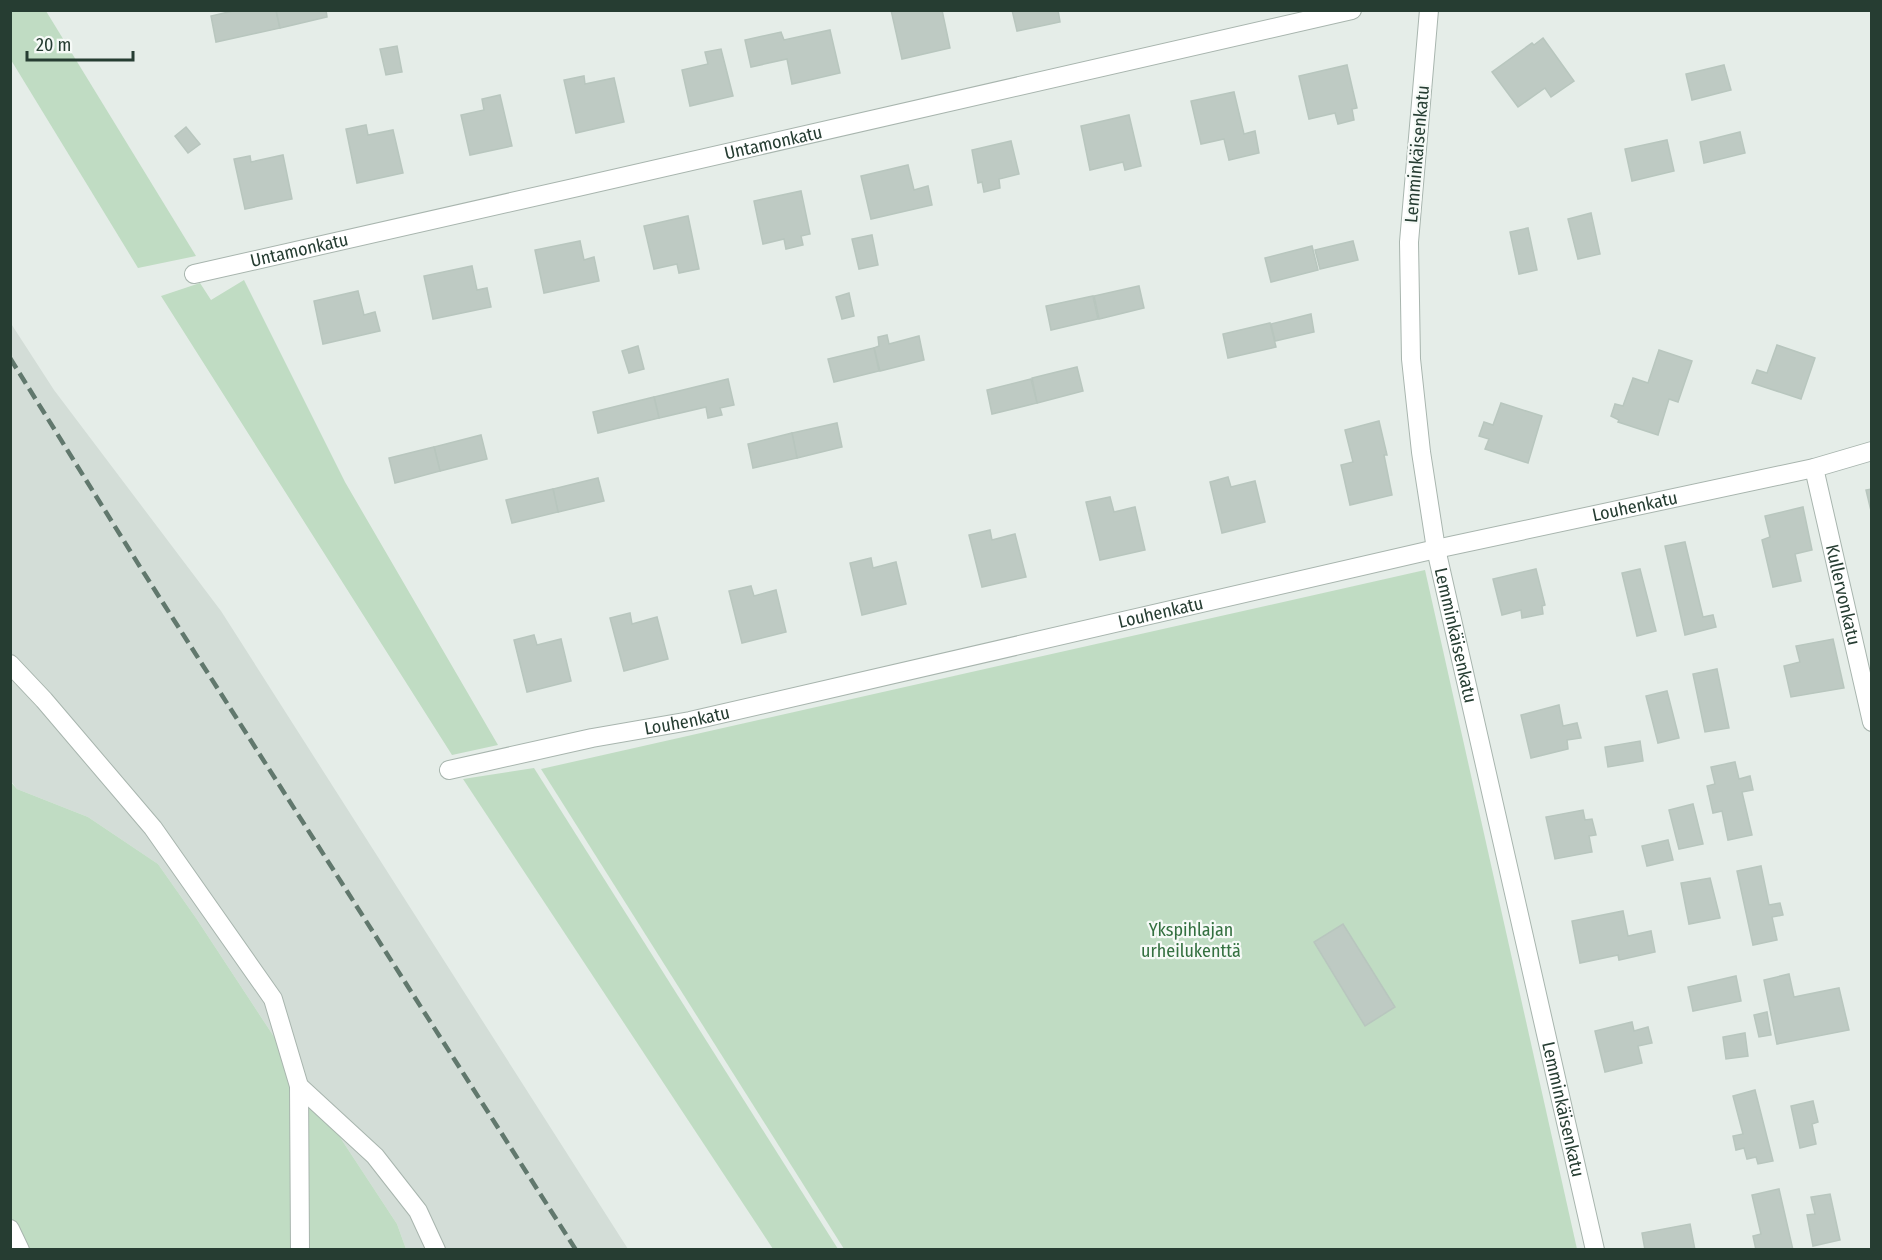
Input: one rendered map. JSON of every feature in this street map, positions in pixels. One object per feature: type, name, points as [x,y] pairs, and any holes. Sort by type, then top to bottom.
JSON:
[{"type":"street","name":"Untamonkatu","points":[[194,274],[1353,10]]},
{"type":"street","name":"Lemminkäisenkatu","points":[[1429,10],[1409,242],[1411,359],[1420,452],[1436,549],[1595,1250]]},
{"type":"street","name":"Louhenkatu","points":[[449,770],[592,738],[690,721],[1436,549],[1814,468],[1872,451]]},
{"type":"street","name":"Kullervonkatu","points":[[1814,468],[1872,722]]},
{"type":"street","points":[[10,664],[44,700],[153,828],[273,999],[299,1086],[300,1250]]},
{"type":"street","points":[[299,1086],[375,1156],[418,1210],[436,1250]]},
{"type":"street","points":[[10,1229],[21,1250]]},
{"type":"shaded area","points":[[10,322],[54,390],[221,611],[628,1249],[406,1249],[397,1224],[158,864],[88,817],[17,789],[11,781]]},
{"type":"green space","points":[[11,10],[46,11],[196,256],[138,268],[11,60]]},
{"type":"green space","points":[[244,280],[345,482],[498,745],[452,755],[161,296],[200,283],[211,300]]},
{"type":"green space","name":"Ykspihlajan urheilukenttä","points":[[1425,570],[1577,1249],[844,1249],[541,769]]},
{"type":"green space","points":[[534,768],[838,1249],[773,1249],[463,779]]},
{"type":"green space","points":[[10,781],[17,789],[88,817],[158,864],[397,1224],[406,1249],[11,1249]]},
{"type":"building","points":[[237,10],[276,10],[280,28],[216,42],[211,16]]},
{"type":"building","points":[[276,10],[326,10],[327,17],[280,28]]},
{"type":"building","points":[[891,10],[942,10],[950,48],[902,59]]},
{"type":"building","points":[[1012,10],[1058,10],[1060,22],[1017,31]]},
{"type":"building","points":[[830,30],[840,73],[792,84],[787,59],[751,67],[745,40],[781,32],[784,40]]},
{"type":"building","points":[[1543,38],[1574,81],[1551,97],[1545,88],[1518,107],[1492,72],[1532,43],[1534,45]]},
{"type":"building","points":[[397,46],[402,72],[386,75],[380,49]]},
{"type":"building","points":[[721,49],[733,96],[690,106],[682,70],[708,64],[705,52]]},
{"type":"building","points":[[1347,65],[1357,108],[1352,109],[1354,120],[1338,124],[1335,113],[1309,119],[1299,76]]},
{"type":"building","points":[[1724,65],[1731,90],[1692,100],[1686,74]]},
{"type":"building","points":[[584,76],[585,84],[614,78],[624,122],[576,133],[564,80]]},
{"type":"building","points":[[1234,92],[1244,134],[1255,131],[1259,153],[1229,160],[1224,139],[1201,144],[1191,101]]},
{"type":"building","points":[[500,95],[512,146],[470,155],[461,115],[484,110],[482,99]]},
{"type":"building","points":[[1129,115],[1141,166],[1125,170],[1123,162],[1090,170],[1081,126]]},
{"type":"building","points":[[366,125],[368,135],[393,130],[403,173],[357,183],[346,129]]},
{"type":"building","points":[[186,127],[200,144],[188,153],[175,136]]},
{"type":"building","points":[[1740,132],[1745,153],[1704,163],[1700,142]]},
{"type":"building","points":[[1667,140],[1674,171],[1632,181],[1625,149]]},
{"type":"building","points":[[1011,141],[1019,174],[999,179],[1000,188],[984,192],[982,182],[978,183],[972,150]]},
{"type":"building","points":[[283,155],[292,199],[245,209],[234,159],[250,156],[251,162]]},
{"type":"building","points":[[908,165],[914,190],[928,186],[932,205],[871,219],[861,176]]},
{"type":"building","points":[[801,191],[810,234],[801,236],[803,245],[786,249],[784,239],[763,244],[754,201]]},
{"type":"building","points":[[1591,213],[1600,254],[1578,259],[1568,219]]},
{"type":"building","points":[[688,216],[699,269],[679,273],[677,264],[654,269],[644,226]]},
{"type":"building","points":[[1528,228],[1537,270],[1519,274],[1510,232]]},
{"type":"building","points":[[872,235],[878,265],[859,269],[852,239]]},
{"type":"building","points":[[580,241],[584,260],[594,257],[599,281],[544,293],[535,250]]},
{"type":"building","points":[[1353,241],[1358,260],[1320,269],[1315,250]]},
{"type":"building","points":[[1312,246],[1318,270],[1271,282],[1265,258]]},
{"type":"building","points":[[472,266],[477,290],[487,288],[491,307],[433,319],[424,276]]},
{"type":"building","points":[[1139,286],[1144,308],[1099,319],[1094,296]]},
{"type":"building","points":[[358,291],[364,315],[375,312],[380,331],[323,344],[314,301]]},
{"type":"building","points":[[849,293],[854,316],[842,319],[836,297]]},
{"type":"building","points":[[1093,296],[1098,319],[1051,330],[1046,306]]},
{"type":"building","points":[[1311,314],[1314,332],[1275,341],[1271,324]]},
{"type":"building","points":[[1270,323],[1276,347],[1228,358],[1223,334]]},
{"type":"building","points":[[887,335],[889,344],[919,336],[924,360],[880,371],[874,348],[879,346],[878,337]]},
{"type":"building","points":[[1777,345],[1815,358],[1801,399],[1752,383],[1757,370],[1767,373]]},
{"type":"building","points":[[638,346],[644,369],[629,373],[622,351]]},
{"type":"building","points":[[874,348],[879,371],[834,382],[828,359]]},
{"type":"building","points":[[1659,350],[1692,361],[1678,402],[1669,399],[1658,435],[1618,422],[1619,420],[1611,416],[1615,404],[1623,406],[1633,378],[1648,383]]},
{"type":"building","points":[[1077,367],[1083,391],[1037,403],[1032,378]]},
{"type":"building","points":[[728,379],[734,405],[720,408],[722,415],[708,418],[706,407],[659,418],[654,397]]},
{"type":"building","points":[[1031,379],[1037,403],[992,414],[987,390]]},
{"type":"building","points":[[654,397],[659,418],[598,433],[593,412]]},
{"type":"building","points":[[1501,403],[1542,416],[1528,463],[1485,449],[1489,439],[1479,436],[1484,422],[1493,425]]},
{"type":"building","points":[[1379,421],[1387,455],[1384,455],[1392,495],[1350,505],[1341,465],[1353,462],[1345,430]]},
{"type":"building","points":[[837,423],[842,447],[797,458],[792,433]]},
{"type":"building","points":[[792,433],[797,458],[753,468],[748,444]]},
{"type":"building","points":[[481,435],[487,459],[440,471],[434,447]]},
{"type":"building","points":[[434,447],[440,471],[395,483],[389,458]]},
{"type":"building","points":[[1228,477],[1231,487],[1255,481],[1265,522],[1222,533],[1210,482]]},
{"type":"building","points":[[598,478],[604,501],[558,512],[553,489]]},
{"type":"building","points":[[553,489],[558,512],[512,523],[506,500]]},
{"type":"building","points":[[1872,489],[1872,515],[1866,490]]},
{"type":"building","points":[[1110,497],[1114,512],[1135,507],[1145,550],[1100,560],[1086,502]]},
{"type":"building","points":[[1803,507],[1812,550],[1795,554],[1801,581],[1773,587],[1762,540],[1770,537],[1765,516]]},
{"type":"building","points":[[990,530],[992,540],[1015,534],[1026,577],[982,587],[969,535]]},
{"type":"building","points":[[1685,542],[1703,617],[1713,615],[1716,627],[1685,635],[1665,546]]},
{"type":"building","points":[[871,558],[873,568],[896,562],[906,604],[862,615],[850,563]]},
{"type":"building","points":[[1536,569],[1545,605],[1542,606],[1543,614],[1522,618],[1521,610],[1502,615],[1493,579]]},
{"type":"building","points":[[1640,569],[1656,631],[1637,636],[1622,573]]},
{"type":"building","points":[[751,586],[754,596],[776,590],[786,632],[742,643],[729,591]]},
{"type":"building","points":[[630,613],[632,624],[657,617],[668,659],[624,671],[610,618]]},
{"type":"building","points":[[534,635],[537,645],[561,639],[571,681],[527,692],[514,640]]},
{"type":"building","points":[[1833,639],[1844,688],[1791,697],[1784,666],[1800,662],[1796,646]]},
{"type":"building","points":[[1717,669],[1729,728],[1705,732],[1693,674]]},
{"type":"building","points":[[1667,691],[1679,738],[1658,743],[1646,696]]},
{"type":"building","points":[[1559,705],[1563,726],[1577,723],[1581,738],[1567,740],[1568,749],[1531,758],[1521,715]]},
{"type":"building","points":[[1640,741],[1643,761],[1608,767],[1605,747]]},
{"type":"building","points":[[1735,762],[1739,779],[1750,776],[1753,790],[1742,792],[1752,835],[1728,840],[1722,811],[1713,813],[1707,786],[1715,784],[1711,767]]},
{"type":"building","points":[[1693,804],[1703,844],[1679,849],[1669,810]]},
{"type":"building","points":[[1583,810],[1585,820],[1592,819],[1596,835],[1589,836],[1592,852],[1555,859],[1546,817]]},
{"type":"building","points":[[1668,840],[1673,860],[1647,866],[1642,846]]},
{"type":"building","points":[[1761,866],[1769,905],[1780,903],[1783,915],[1772,917],[1777,940],[1753,945],[1737,871]]},
{"type":"building","points":[[1710,878],[1720,918],[1689,924],[1681,883]]},
{"type":"building","points":[[1623,911],[1628,936],[1651,931],[1655,952],[1619,960],[1618,955],[1580,963],[1572,921]]},
{"type":"building","points":[[1343,924],[1395,1007],[1365,1026],[1314,942]]},
{"type":"building","points":[[1789,974],[1794,997],[1839,988],[1849,1030],[1777,1044],[1764,980]]},
{"type":"building","points":[[1736,976],[1741,1001],[1693,1011],[1688,987]]},
{"type":"building","points":[[1767,1012],[1771,1035],[1759,1037],[1754,1015]]},
{"type":"building","points":[[1632,1022],[1634,1031],[1648,1027],[1652,1043],[1638,1046],[1642,1063],[1605,1072],[1595,1031]]},
{"type":"building","points":[[1745,1033],[1748,1056],[1726,1059],[1723,1037]]},
{"type":"building","points":[[1755,1090],[1773,1161],[1758,1164],[1756,1157],[1747,1159],[1744,1148],[1736,1150],[1733,1136],[1743,1134],[1733,1096]]},
{"type":"building","points":[[1813,1101],[1818,1122],[1812,1124],[1816,1144],[1800,1148],[1791,1106]]},
{"type":"building","points":[[1779,1189],[1793,1250],[1756,1250],[1753,1236],[1761,1234],[1752,1195]]},
{"type":"building","points":[[1830,1194],[1840,1240],[1813,1246],[1807,1215],[1815,1214],[1811,1197]]},
{"type":"building","points":[[1690,1224],[1695,1250],[1645,1250],[1642,1233]]},
{"type":"railway","points":[[10,358],[142,570],[576,1250]]}]
